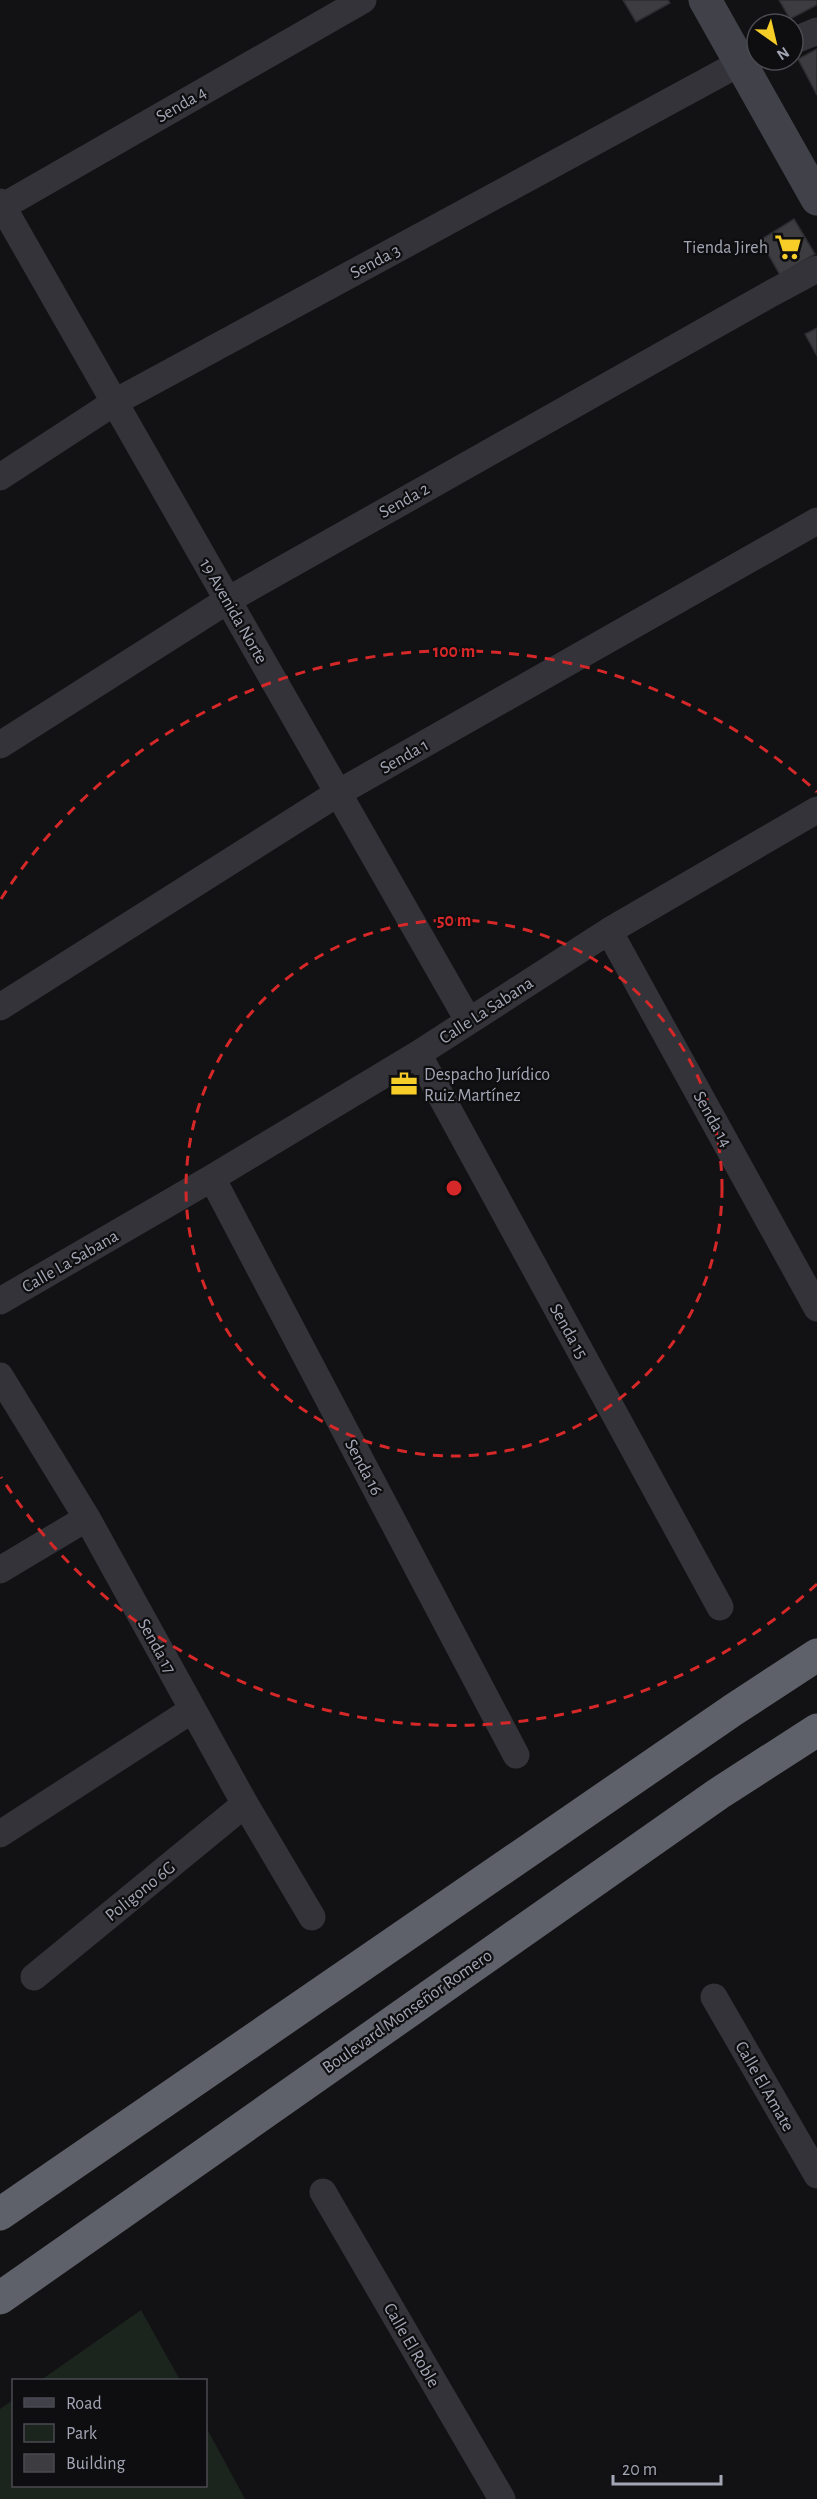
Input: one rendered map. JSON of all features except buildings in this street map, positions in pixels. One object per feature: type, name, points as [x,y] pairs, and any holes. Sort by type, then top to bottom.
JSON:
[{"type":"highway","points":[[0,2214],[817,1655]]},
{"type":"highway","name":"Boulevard Monseñor Romero","points":[[0,2298],[679,1821],[817,1730]]},
{"type":"street","name":"Senda 4","points":[[1,205],[363,0]]},
{"type":"street","points":[[705,0],[745,54]]},
{"type":"street","name":"Senda 3","points":[[0,477],[115,402],[745,61]]},
{"type":"street","points":[[755,72],[817,199]]},
{"type":"street","name":"19 Avenida Norte","points":[[1,205],[468,1020]]},
{"type":"street","name":"Senda 2","points":[[0,746],[228,600],[772,293],[817,270]]},
{"type":"street","name":"Senda 1","points":[[0,1007],[338,793],[817,521]]},
{"type":"street","name":"Calle La Sabana","points":[[0,1301],[212,1178],[418,1054],[609,931],[817,810]]},
{"type":"street","name":"Senda 14","points":[[609,931],[817,1308]]},
{"type":"street","name":"Senda 15","points":[[418,1054],[720,1607]]},
{"type":"street","name":"Senda 16","points":[[212,1178],[516,1755]]},
{"type":"street","name":"Senda 17","points":[[0,1376],[87,1518],[245,1804],[312,1917]]},
{"type":"street","points":[[0,1570],[87,1518]]},
{"type":"street","points":[[0,1834],[192,1710]]},
{"type":"street","name":"Poligono 6G","points":[[34,1977],[245,1804]]},
{"type":"street","name":"Calle El Amate","points":[[714,1997],[817,2175]]},
{"type":"street","name":"Calle El Roble","points":[[322,2192],[502,2499]]},
{"type":"green space","points":[[141,2310],[179,2379],[42,2379]]},
{"type":"green space","points":[[12,2401],[12,2487],[207,2487],[207,2429],[245,2499],[0,2499],[0,2409]]},
{"type":"place","name":"Tienda Jireh","points":[[788,247]]},
{"type":"place","name":"Despacho Jurídico Ruiz Martínez","points":[[404,1084]]}]
